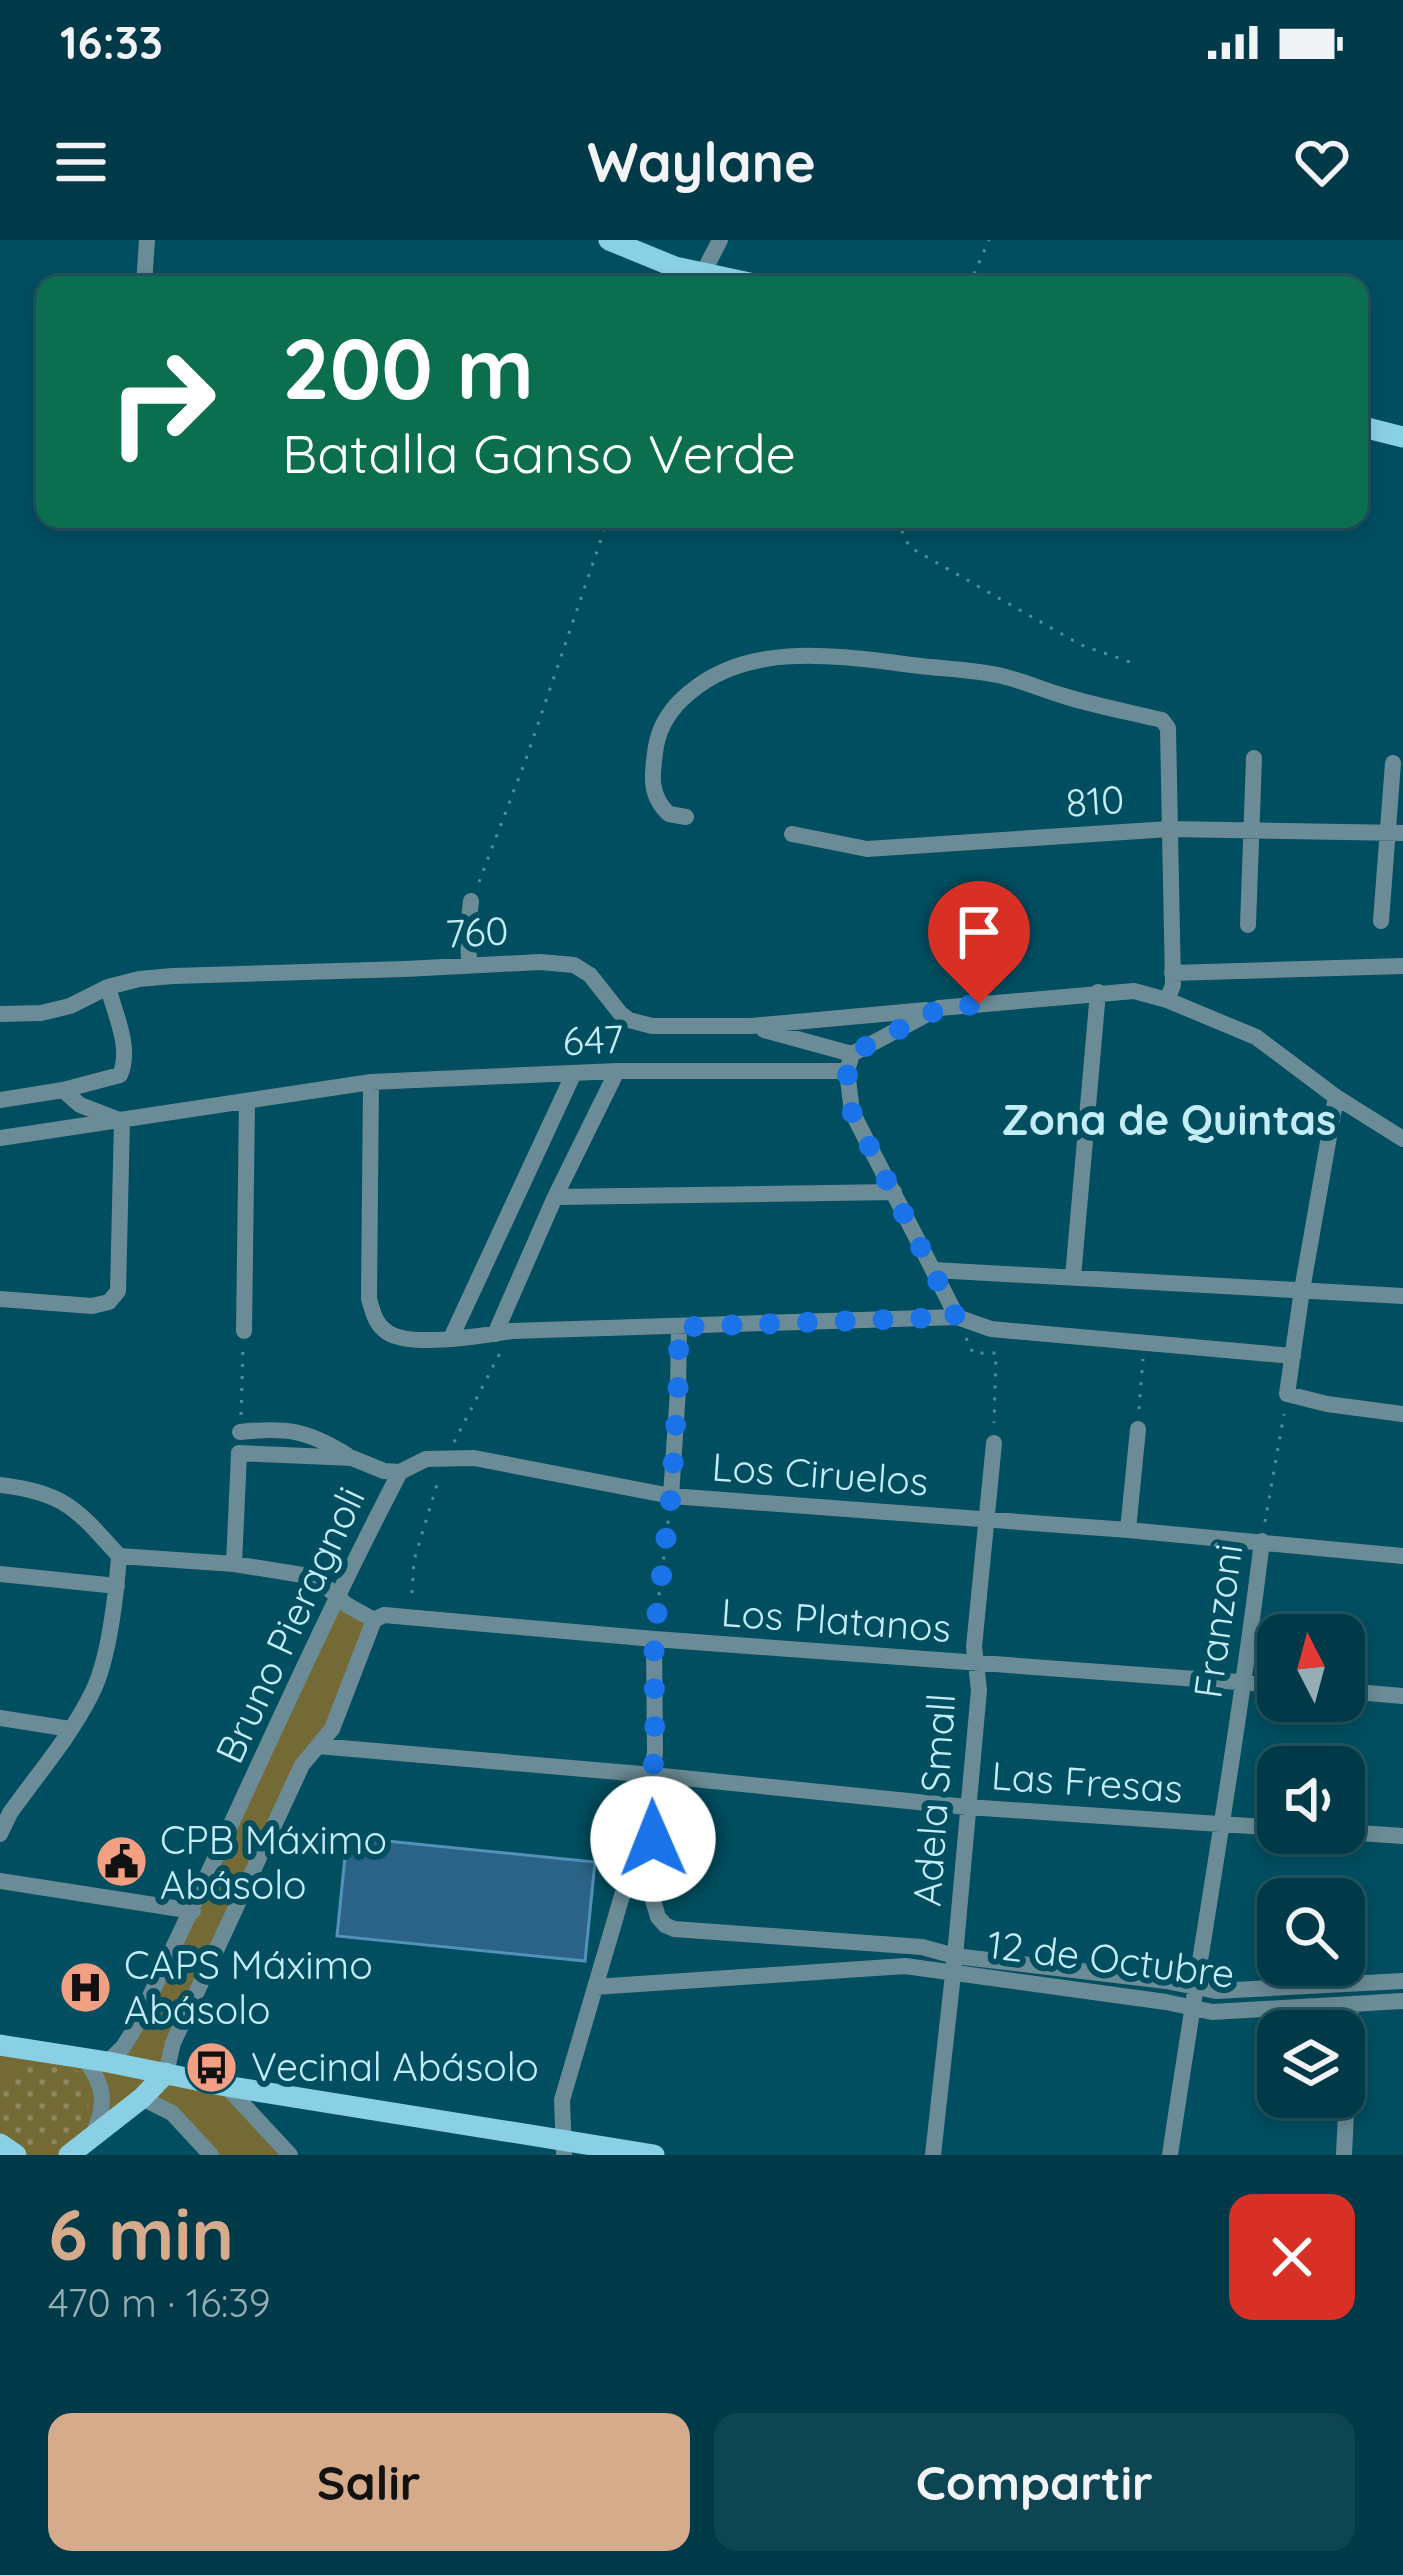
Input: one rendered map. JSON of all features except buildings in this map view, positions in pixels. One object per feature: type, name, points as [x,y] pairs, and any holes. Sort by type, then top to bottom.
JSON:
[{"type":"main road","points":[[609,240],[674,276],[717,276]]},
{"type":"main road","points":[[1368,428],[1403,437]]},
{"type":"main road","points":[[5,2051],[108,2062],[564,2147],[654,2155]]},
{"type":"main road","points":[[69,2155],[166,2073]]},
{"type":"main road","points":[[0,2144],[16,2155]]},
{"type":"street","points":[[145,276],[147,240]]},
{"type":"street","points":[[703,273],[720,240]]},
{"type":"street","points":[[686,817],[668,814],[653,794],[657,740],[665,719],[702,682],[756,660],[865,660],[1002,676],[1162,720],[1168,728],[1172,985],[1167,1000]]},
{"type":"street","points":[[1248,925],[1254,758]]},
{"type":"street","points":[[1381,922],[1395,833],[1393,764]]},
{"type":"street","name":"810","points":[[792,835],[866,849],[1169,829],[1395,833]]},
{"type":"street","points":[[469,965],[471,901]]},
{"type":"street","name":"760","points":[[0,1014],[41,1013],[70,1006],[139,979],[540,962],[574,965],[590,975],[629,1020],[652,1026],[751,1026],[939,1009]]},
{"type":"street","points":[[1172,973],[1403,966]]},
{"type":"street","points":[[0,1100],[120,1076],[126,1052],[108,988]]},
{"type":"street","name":"647","points":[[0,1138],[371,1082],[849,1063],[939,1009],[1134,991],[1256,1037],[1336,1097],[1403,1139]]},
{"type":"street","points":[[1073,1277],[1098,992]]},
{"type":"street","points":[[751,1026],[849,1063],[852,1112],[956,1317]]},
{"type":"street","points":[[503,1333],[556,1197],[617,1071]]},
{"type":"street","points":[[451,1338],[573,1075]]},
{"type":"street","points":[[371,1082],[369,1299],[375,1320],[389,1335],[451,1338],[956,1317],[991,1329],[1292,1356]]},
{"type":"street","points":[[0,1299],[92,1306],[110,1302],[118,1291],[122,1120],[80,1105],[63,1090]]},
{"type":"street","points":[[1336,1097],[1287,1394],[1403,1414]]},
{"type":"street","points":[[244,1331],[247,1101]]},
{"type":"street","points":[[556,1197],[894,1192]]},
{"type":"street","points":[[934,1270],[1403,1296]]},
{"type":"street","points":[[671,1496],[679,1327]]},
{"type":"street","points":[[240,1432],[269,1429],[318,1437],[352,1458],[400,1472]]},
{"type":"street","points":[[1128,1530],[1138,1429]]},
{"type":"street","name":"Adela Small","points":[[932,2155],[979,1690],[974,1647],[994,1443]]},
{"type":"street","points":[[234,1564],[239,1453],[352,1458]]},
{"type":"street","name":"Los Ciruelos","points":[[400,1472],[426,1460],[474,1458],[671,1496],[1403,1556]]},
{"type":"street","name":"Bruno Pieragnoli","points":[[108,2062],[132,2033],[193,1910],[336,1595],[400,1472]]},
{"type":"street","points":[[0,1485],[29,1488],[69,1505],[119,1556],[234,1564],[315,1577],[346,1605],[374,1620]]},
{"type":"street","name":"Franzoni","points":[[1170,2155],[1245,1682],[1262,1541]]},
{"type":"street","points":[[0,1834],[92,1695],[117,1586],[119,1556]]},
{"type":"street","points":[[0,1574],[117,1586]]},
{"type":"street","name":"Los Platanos","points":[[374,1620],[384,1615],[1257,1683]]},
{"type":"street","name":"Bruno Pieragnoli","points":[[166,2073],[173,2043],[302,1765],[332,1729],[374,1620]]},
{"type":"street","points":[[564,2147],[562,2100],[648,1805],[653,1775],[654,1639]]},
{"type":"street","points":[[1365,1693],[1403,1696]]},
{"type":"street","points":[[0,1718],[70,1729]]},
{"type":"street","name":"Las Fresas","points":[[318,1746],[967,1808],[1257,1826]]},
{"type":"street","name":"12 de Octubre","points":[[648,1805],[652,1897],[658,1917],[674,1929],[922,1947],[954,1965],[1212,2012],[1403,2001]]},
{"type":"street","points":[[1365,1833],[1403,1836]]},
{"type":"street","points":[[0,1881],[193,1910]]},
{"type":"street","name":"12 de Octubre","points":[[596,1987],[954,1965],[1166,1981],[1216,1991],[1403,1981]]},
{"type":"street","points":[[1344,2155],[1351,2005]]},
{"type":"street","points":[[84,2058],[97,2075],[103,2095],[92,2136]]},
{"type":"street","points":[[226,2086],[290,2155]]},
{"type":"street","points":[[142,2098],[172,2113],[211,2155]]},
{"type":"path","points":[[973,276],[989,240]]},
{"type":"path","points":[[471,901],[526,759],[605,528]]},
{"type":"path","points":[[901,528],[911,548],[1081,645],[1130,662]]},
{"type":"path","points":[[956,1317],[973,1353],[996,1353],[994,1443]]},
{"type":"path","points":[[240,1432],[244,1331]]},
{"type":"path","name":"Bruno Pieragnoli","points":[[412,1593],[414,1560],[446,1458],[503,1333]]},
{"type":"path","points":[[1138,1429],[1144,1343]]},
{"type":"path","name":"Franzoni","points":[[1262,1541],[1287,1394]]},
{"type":"path","points":[[654,1639],[671,1496]]},
{"type":"shaded area","points":[[336,1595],[374,1620],[332,1729],[302,1765],[167,2072],[226,2086],[290,2155],[211,2155],[142,2099],[69,2155],[0,2155],[0,2045],[107,2062],[123,2047]]},
{"type":"shaded area","points":[[31,2059],[56,2061],[77,2071],[87,2084],[89,2099],[77,2129],[63,2140],[44,2148],[22,2149],[1,2131],[0,2083],[16,2065]]},
{"type":"place","name":"CPB Máximo Abásolo","points":[[121,1862]]},
{"type":"place","name":"CAPS Máximo Abásolo","points":[[85,1987]]},
{"type":"place","name":"Vecinal Abásolo","points":[[212,2067]]},
{"type":"district","name":"Zona de Quintas","points":[[1169,1120]]},
{"type":"route","points":[[653,1839],[648,1805],[655,1752],[654,1639],[671,1496],[679,1327],[956,1317],[852,1112],[847,1071],[851,1054],[939,1009],[979,1004]]}]
